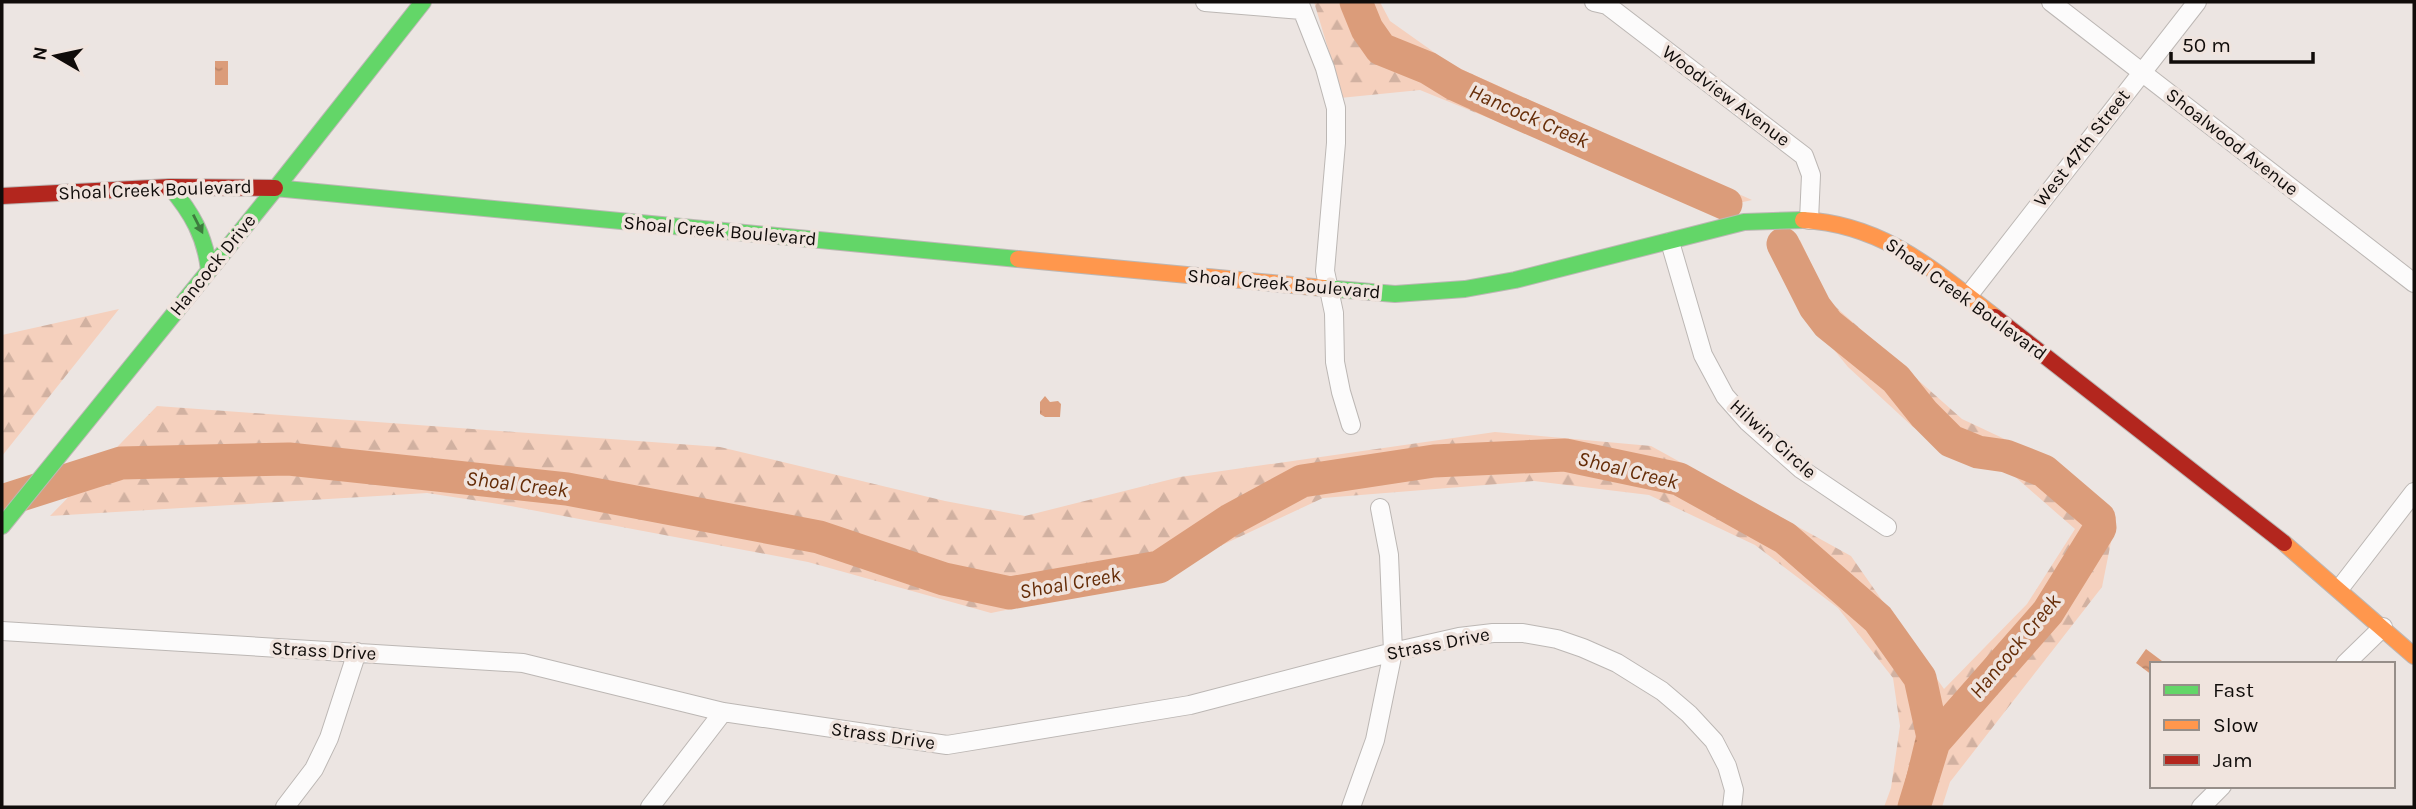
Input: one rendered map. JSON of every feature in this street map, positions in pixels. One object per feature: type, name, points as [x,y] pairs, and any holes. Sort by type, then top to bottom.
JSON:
[{"type":"street","name":"Hancock Drive","points":[[2,526],[423,2]]},
{"type":"street","points":[[1205,2],[1300,6],[1325,68],[1336,108],[1336,143],[1325,271],[1334,313],[1335,362],[1340,392],[1351,425]]},
{"type":"street","name":"Woodview Avenue","points":[[1594,2],[1607,5],[1804,156],[1811,175],[1809,220]]},
{"type":"street","name":"Shoalwood Avenue","points":[[2051,2],[2414,283]]},
{"type":"street","name":"West 47th Street","points":[[1968,296],[2197,2]]},
{"type":"street","name":"Shoal Creek Boulevard","points":[[2,196],[170,187],[276,188],[1329,289],[1395,293],[1433,293],[1515,280],[1744,222],[1809,220],[1850,226],[1901,247],[1968,296],[2340,588],[2414,656]]},
{"type":"street","points":[[170,187],[199,223],[207,248],[209,270]]},
{"type":"street","name":"Hilwin Circle","points":[[1670,242],[1703,355],[1726,396],[1748,422],[1801,469],[1887,527]]},
{"type":"street","points":[[2340,588],[2414,492]]},
{"type":"street","points":[[1351,807],[1375,740],[1393,652],[1389,555],[1380,508]]},
{"type":"street","points":[[2347,662],[2383,627]]},
{"type":"street","name":"Strass Drive","points":[[2,631],[523,663],[723,712],[947,745],[1190,705],[1459,637],[1523,633],[1557,639],[1583,648],[1617,663],[1662,691],[1689,714],[1714,741],[1727,766],[1733,799]]},
{"type":"street","points":[[285,807],[314,769],[329,738],[357,652]]},
{"type":"street","points":[[650,807],[723,712]]},
{"type":"street","points":[[2201,807],[2220,788]]},
{"type":"green space","points":[[1314,2],[1380,2],[1390,21],[1452,65],[1752,200],[1703,211],[1667,191],[1420,90],[1340,98],[1339,85]]},
{"type":"green space","points":[[1800,240],[1829,301],[1962,419],[2028,450],[2116,517],[2102,587],[1950,782],[1942,807],[1884,807],[1891,788],[1900,726],[1893,678],[1838,608],[1755,545],[1649,495],[1534,481],[1323,498],[1188,561],[1156,580],[991,613],[808,562],[427,493],[50,516],[157,406],[720,447],[945,501],[1025,516],[1180,477],[1495,432],[1651,446],[1851,556],[1944,689],[2027,604],[2075,529],[2013,475],[1976,461],[1913,427],[1848,367],[1799,307],[1770,250]]},
{"type":"green space","points":[[119,309],[2,456],[2,335]]},
{"type":"water","points":[[215,61],[228,61],[228,85],[215,85]]},
{"type":"water","points":[[1045,396],[1050,402],[1058,401],[1061,404],[1060,417],[1045,417],[1040,414],[1040,402]]},
{"type":"water","points":[[2146,649],[2163,662],[2150,662],[2150,674],[2136,663]]},
{"type":"water","points":[[1916,736],[1945,747],[1928,807],[1899,807]]},
{"type":"waterway","name":"Hancock Creek","points":[[1356,2],[1367,29],[1381,49],[1428,68],[1454,84],[1509,109],[1726,204]]},
{"type":"waterway","name":"Hancock Creek","points":[[1783,244],[1815,307],[1828,324],[1896,379],[1924,414],[1951,441],[1978,452],[2006,456],[2044,471],[2099,518],[2100,528],[2048,612],[1934,742]]},
{"type":"waterway","name":"Shoal Creek","points":[[2,501],[121,463],[289,459],[567,489],[819,537],[944,579],[1010,593],[1159,567],[1230,520],[1302,481],[1434,461],[1565,455],[1679,479],[1785,538],[1878,619],[1920,678],[1934,742],[1914,807]]},
{"type":"traffic: fast","points":[[2,526],[423,2]]},
{"type":"traffic: fast","points":[[170,187],[196,226],[209,270]]},
{"type":"traffic: fast","points":[[275,188],[1018,259]]},
{"type":"traffic: fast","points":[[1324,288],[1395,294],[1465,289],[1515,280],[1744,222],[1803,220]]},
{"type":"traffic: slow","points":[[1803,220],[1832,223],[1883,240],[1929,267],[1995,317]]},
{"type":"traffic: slow","points":[[1018,259],[1324,288]]},
{"type":"traffic: slow","points":[[2284,543],[2414,656]]},
{"type":"traffic: jam","points":[[2,196],[170,187],[275,188]]},
{"type":"traffic: jam","points":[[1995,317],[2284,543]]}]
